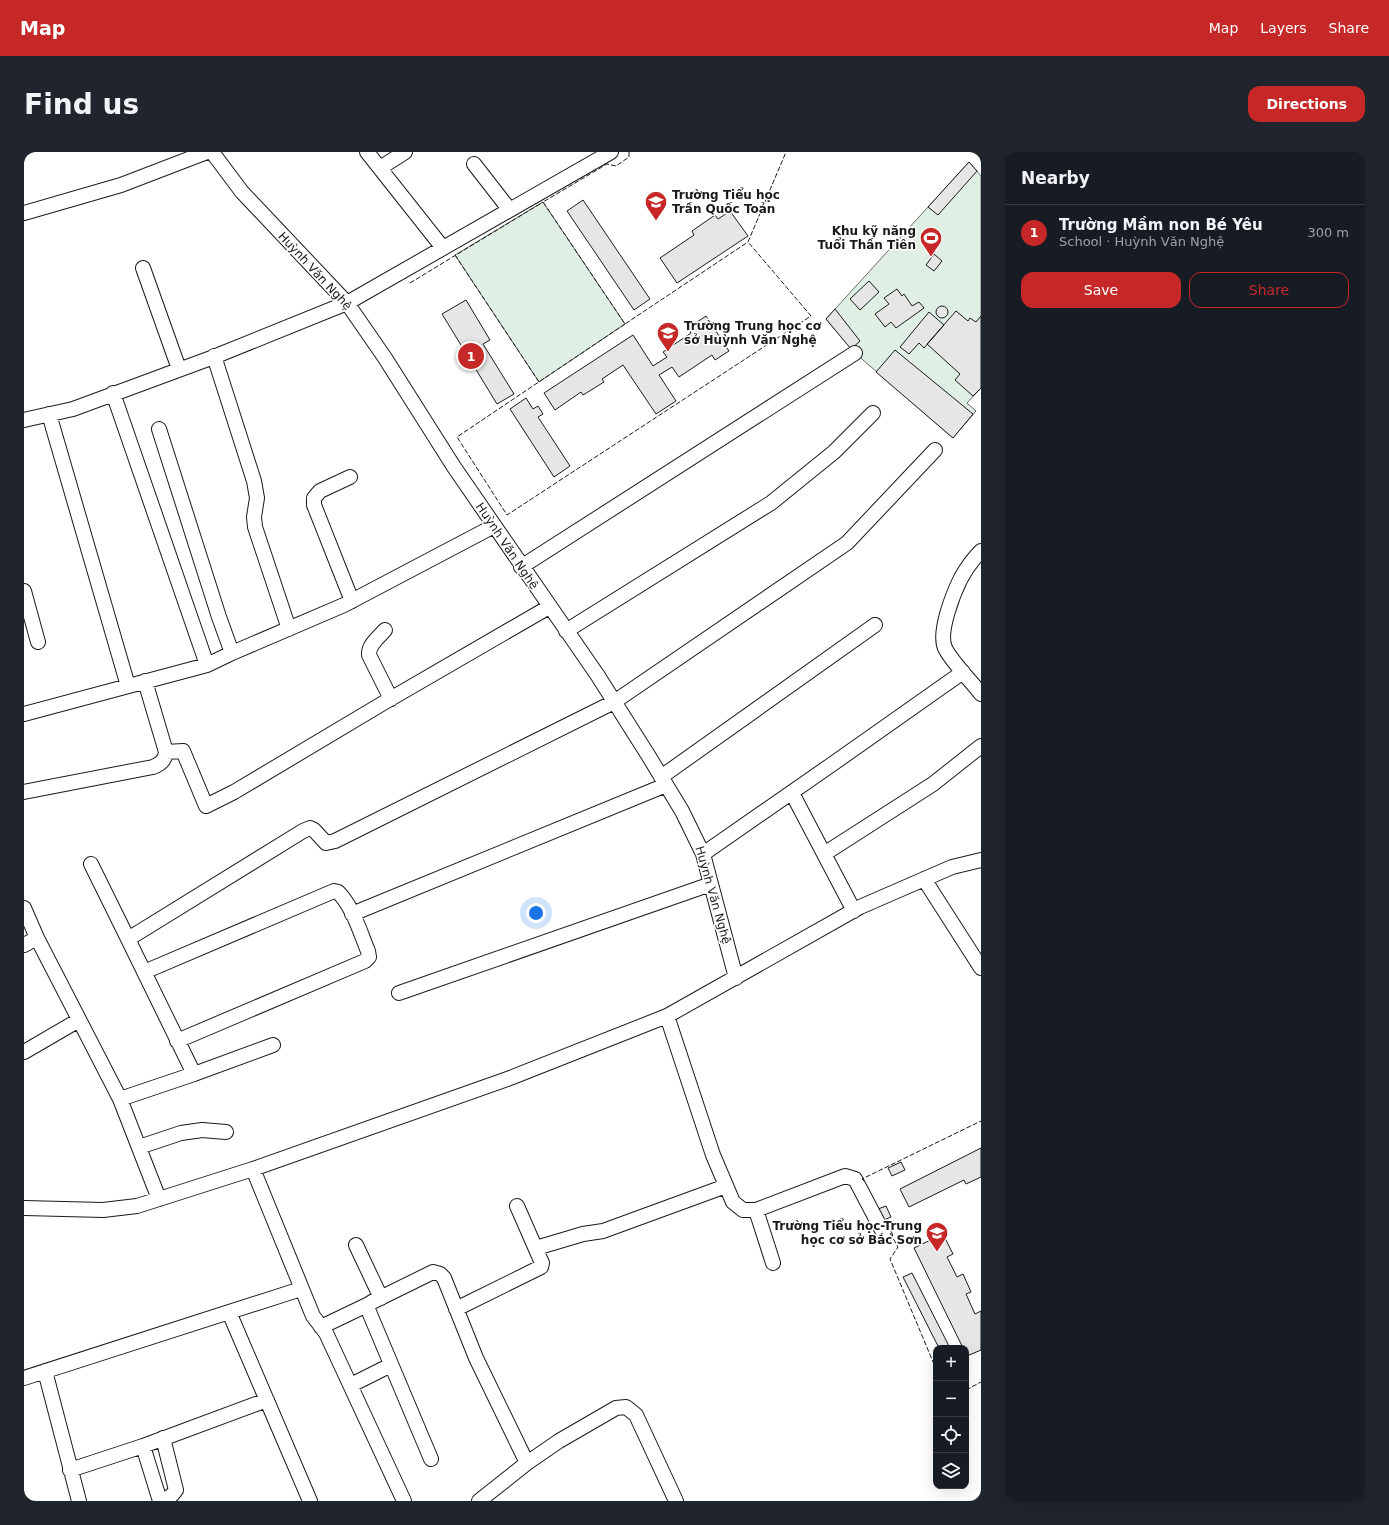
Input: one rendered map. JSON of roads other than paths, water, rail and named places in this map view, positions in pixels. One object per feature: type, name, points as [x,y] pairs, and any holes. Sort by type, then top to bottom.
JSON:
[{"type":"street","points":[[24,213],[121,185],[207,152]]},
{"type":"street","name":"Huỳnh Văn Nghệ","points":[[212,152],[242,192],[347,303],[385,358],[454,467],[614,702],[682,811],[703,854],[736,978]]},
{"type":"street","points":[[367,152],[443,248]]},
{"type":"street","points":[[380,168],[405,152]]},
{"type":"street","points":[[24,420],[72,409],[214,356],[347,303],[611,152]]},
{"type":"street","points":[[474,164],[509,209]]},
{"type":"street","points":[[143,268],[179,369]]},
{"type":"street","points":[[521,567],[855,353]]},
{"type":"street","points":[[214,356],[254,481],[257,498],[254,517],[255,527],[289,629]]},
{"type":"street","points":[[113,394],[206,665]]},
{"type":"street","points":[[48,414],[128,686]]},
{"type":"street","points":[[566,631],[772,503],[834,452],[873,414]]},
{"type":"street","points":[[159,429],[219,617],[232,652]]},
{"type":"street","points":[[128,939],[310,828],[314,830],[326,843],[335,842],[614,702],[848,543],[935,450]]},
{"type":"street","points":[[350,477],[320,491],[314,498],[314,505],[352,601]]},
{"type":"street","points":[[24,714],[206,665],[232,652],[352,601],[494,526]]},
{"type":"street","points":[[979,558],[961,578],[943,626],[943,637],[945,648],[981,694]]},
{"type":"street","points":[[24,592],[38,642]]},
{"type":"street","points":[[166,752],[183,751],[206,806],[234,792],[549,607]]},
{"type":"street","points":[[352,914],[663,781],[875,625]]},
{"type":"street","points":[[385,630],[370,646],[369,655],[391,699]]},
{"type":"street","points":[[703,854],[963,672]]},
{"type":"street","points":[[24,792],[161,764],[166,752],[145,681]]},
{"type":"street","points":[[824,854],[933,784],[981,746]]},
{"type":"street","points":[[792,793],[854,911]]},
{"type":"street","points":[[24,1208],[103,1210],[136,1206],[253,1169],[510,1078],[667,1016],[854,911],[952,867],[981,860]]},
{"type":"street","points":[[91,864],[194,1074]]},
{"type":"street","points":[[924,879],[981,968]]},
{"type":"street","points":[[399,993],[711,884]]},
{"type":"street","points":[[144,972],[334,891],[338,892],[342,896],[352,914],[368,951],[369,957],[365,961],[177,1041]]},
{"type":"street","points":[[24,908],[37,938],[120,1099],[159,1199]]},
{"type":"street","points":[[24,945],[37,938]]},
{"type":"street","points":[[667,1016],[713,1155],[733,1202],[744,1210],[756,1210],[845,1176],[851,1177],[855,1179],[885,1236]]},
{"type":"street","points":[[24,1052],[79,1020]]},
{"type":"street","points":[[120,1099],[274,1045]]},
{"type":"street","points":[[138,1147],[181,1133],[202,1130],[226,1132]]},
{"type":"street","points":[[253,1169],[313,1316],[326,1333],[404,1501]]},
{"type":"street","points":[[536,1248],[583,1234],[604,1231],[726,1186]]},
{"type":"street","points":[[456,1310],[541,1267],[542,1263],[517,1206]]},
{"type":"street","points":[[756,1210],[773,1263]]},
{"type":"street","points":[[356,1245],[375,1301]]},
{"type":"street","points":[[321,1327],[433,1272],[440,1274],[444,1278],[476,1358],[527,1463]]},
{"type":"street","points":[[24,1378],[301,1289]]},
{"type":"street","points":[[375,1301],[367,1307],[431,1459]]},
{"type":"street","points":[[229,1312],[310,1501]]},
{"type":"street","points":[[351,1385],[392,1365]]},
{"type":"street","points":[[45,1371],[79,1501]]},
{"type":"street","points":[[70,1470],[143,1446],[267,1400]]},
{"type":"street","points":[[478,1501],[527,1463],[559,1441],[616,1408],[626,1407],[636,1415],[676,1501]]},
{"type":"street","points":[[163,1438],[176,1490],[164,1501]]},
{"type":"street","points":[[143,1446],[160,1501]]},
{"type":"place","name":"Trường Tiểu học Trần Quốc Toản","points":[[656,222]]},
{"type":"place","name":"Khu kỹ năng Tuổi Thần Tiên","points":[[931,258]]},
{"type":"place","name":"Trường Trung học cơ sở Huỳnh Văn Nghệ","points":[[668,352]]},
{"type":"place","name":"Trường Mầm non Bé Yêu","points":[[471,356]]},
{"type":"place","name":"Trường Tiểu học-Trung học cơ sở Bắc Sơn","points":[[937,1252]]}]
